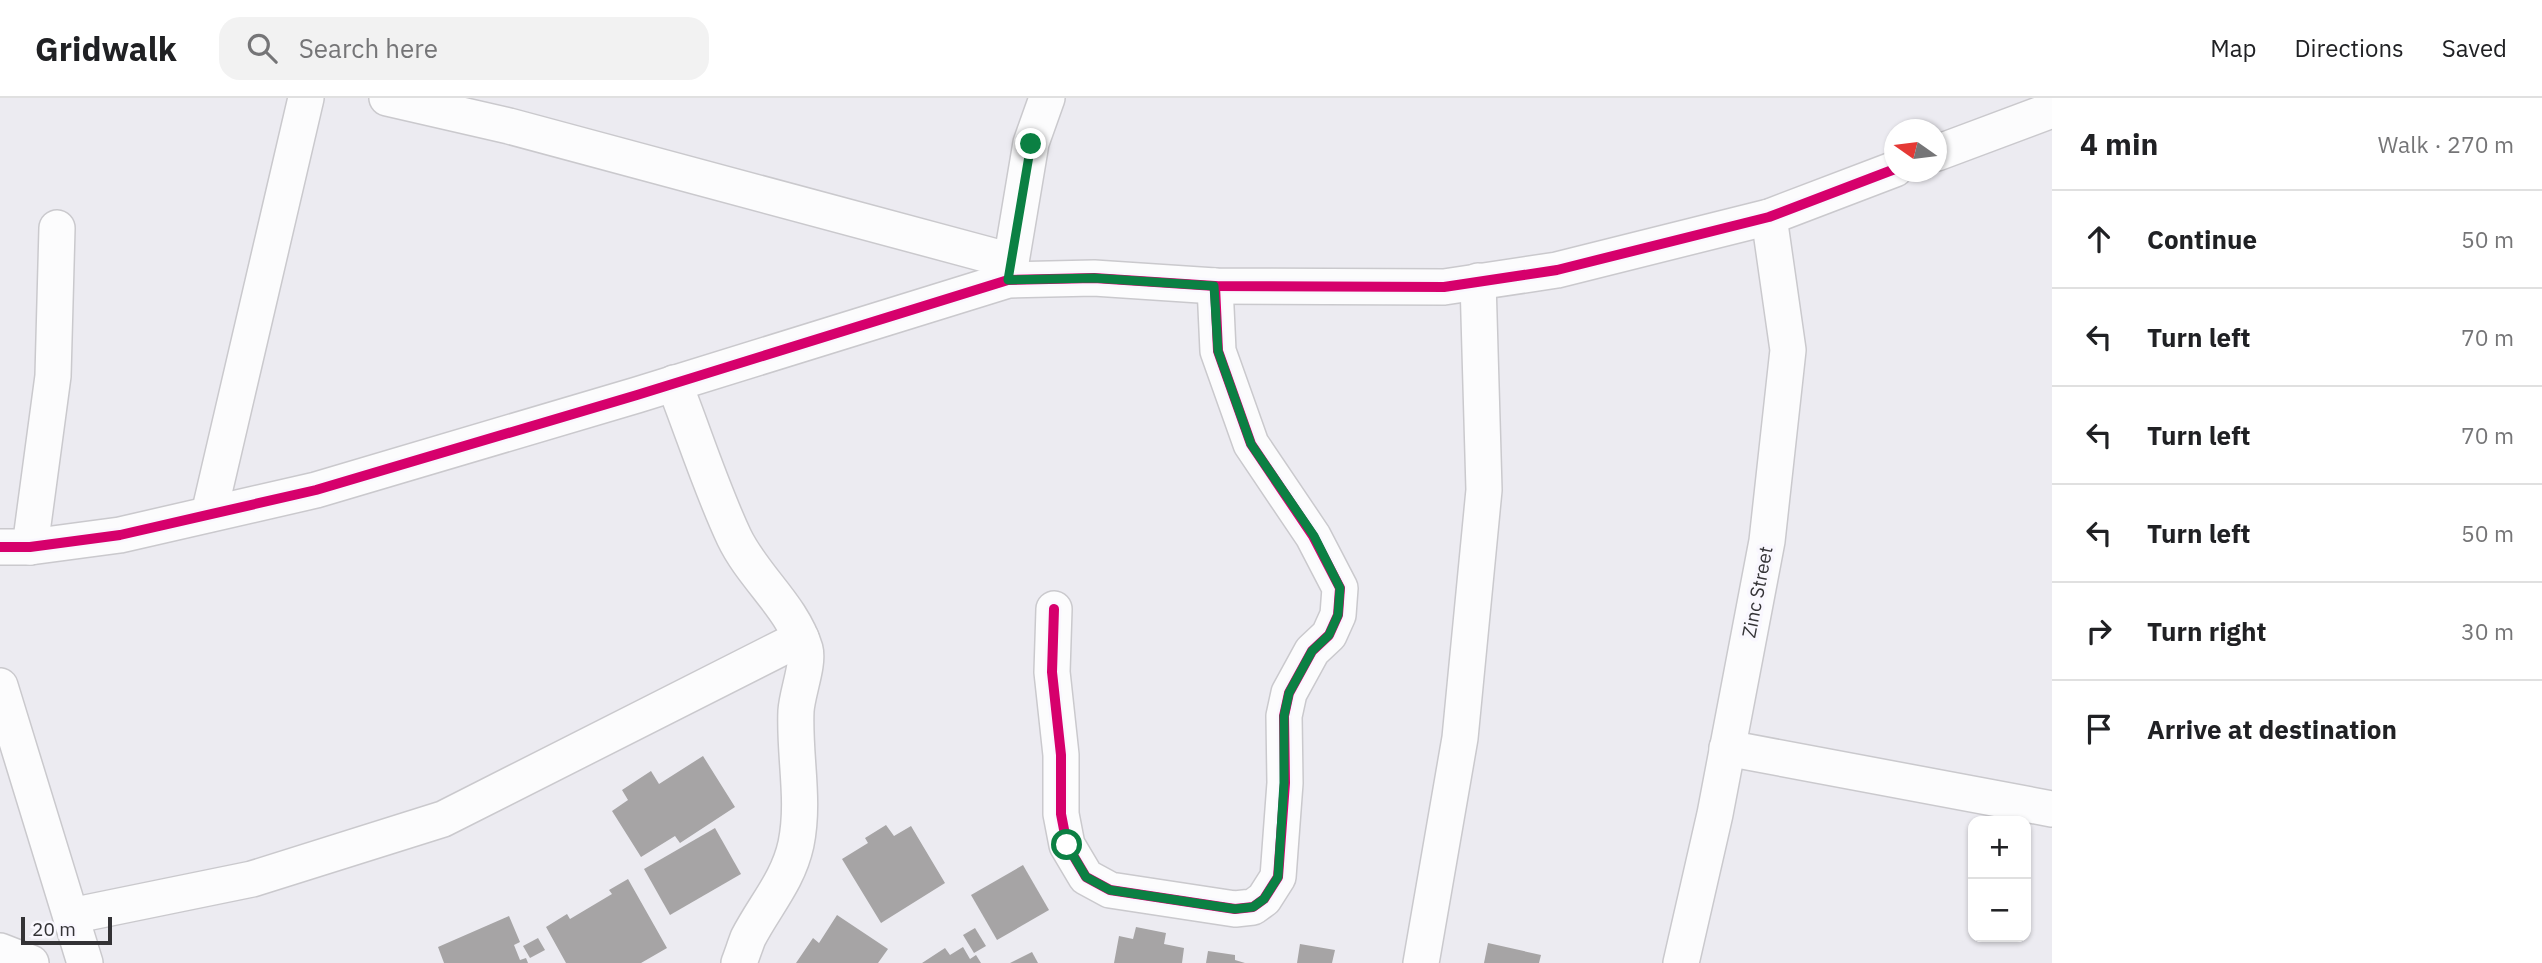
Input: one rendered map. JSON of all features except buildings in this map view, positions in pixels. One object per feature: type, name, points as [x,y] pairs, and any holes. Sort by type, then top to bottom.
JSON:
[{"type":"street","points":[[209,514],[306,98]]},
{"type":"street","points":[[387,98],[509,126],[1010,271],[1214,286],[1444,287],[1557,270],[1769,217],[1884,173]]},
{"type":"street","points":[[1010,271],[1031,144],[1047,98]]},
{"type":"street","points":[[1947,149],[2052,110]]},
{"type":"street","name":"Zinc Street","points":[[1681,963],[1715,814],[1767,541],[1788,350],[1769,217]]},
{"type":"street","points":[[57,229],[53,376],[15,547],[120,535],[316,490],[674,383],[1010,271]]},
{"type":"street","points":[[1421,963],[1460,738],[1484,490],[1478,281]]},
{"type":"street","points":[[1054,609],[1052,673],[1061,755],[1061,814],[1067,845],[1086,877],[1110,890],[1235,909],[1253,907],[1264,899],[1278,877],[1284,783],[1284,716],[1289,693],[1312,651],[1329,635],[1338,615],[1340,588],[1314,536],[1251,444],[1218,351],[1214,286]]},
{"type":"street","points":[[674,383],[734,538],[752,569],[788,614],[806,653],[797,694],[795,741],[801,806],[795,845],[784,879],[749,938],[739,963]]},
{"type":"street","points":[[71,916],[252,879],[443,819],[801,638]]},
{"type":"street","points":[[0,687],[85,963]]},
{"type":"street","points":[[1727,748],[2052,809]]},
{"type":"street","points":[[0,951],[31,963]]},
{"type":"cycle path","points":[[0,547],[30,547],[120,535],[316,490],[637,395],[1008,280],[1094,278],[1215,286],[1444,287],[1557,270],[1769,217],[1884,173]]},
{"type":"cycle path","points":[[1054,609],[1052,672],[1061,755],[1061,814],[1067,845],[1086,877],[1110,890],[1235,909],[1253,907],[1264,899],[1278,877],[1285,783],[1284,716],[1289,693],[1312,651],[1329,635],[1338,615],[1340,588],[1313,536],[1251,444],[1218,351],[1215,286]]},
{"type":"route","points":[[1031,144],[1008,280],[1094,278],[1214,286],[1218,351],[1251,444],[1314,536],[1340,588],[1338,615],[1329,635],[1312,651],[1289,693],[1284,716],[1284,783],[1278,877],[1264,899],[1253,907],[1235,909],[1110,890],[1086,877],[1067,845]]}]
